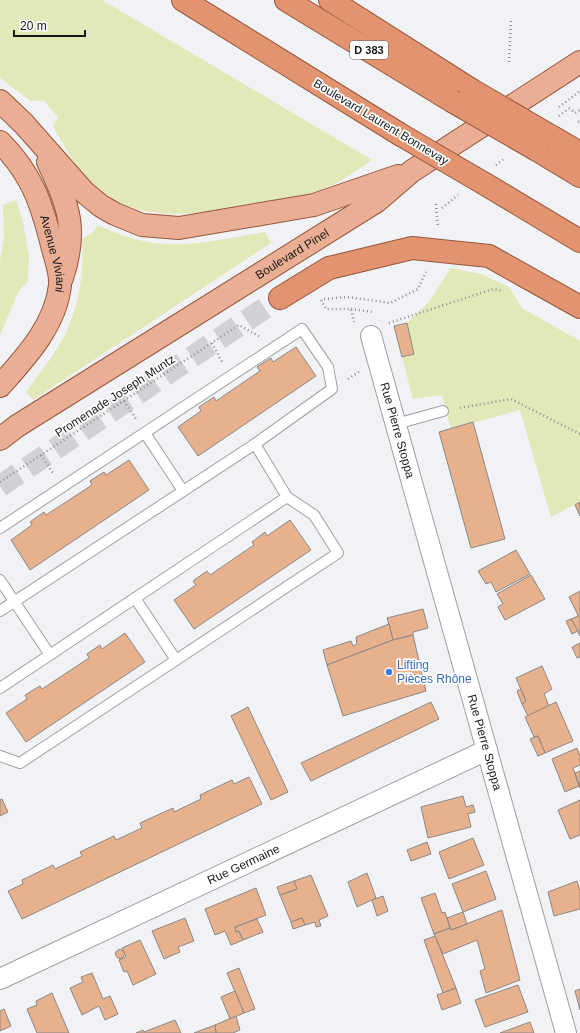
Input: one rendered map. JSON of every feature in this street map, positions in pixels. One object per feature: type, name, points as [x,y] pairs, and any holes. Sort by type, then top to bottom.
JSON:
[{"type":"highway","name":"Boulevard Laurent Bonnevay","points":[[183,0],[401,135],[580,241]]},
{"type":"highway","name":"D 383","points":[[286,0],[452,101],[545,144],[580,176]]},
{"type":"highway","points":[[330,0],[470,89],[545,144],[580,153]]},
{"type":"highway","points":[[347,0],[410,51]]},
{"type":"highway","points":[[280,298],[329,268],[412,248],[489,256],[580,307]]},
{"type":"main road","name":"Boulevard Pinel","points":[[0,439],[17,426],[377,200],[412,171],[580,62]]},
{"type":"main road","points":[[0,101],[24,124],[39,143],[84,192],[101,206],[130,221],[142,225],[166,228],[200,226],[314,205],[412,171]]},
{"type":"main road","name":"Avenue Viviani","points":[[0,142],[22,168],[38,197],[53,250],[60,284],[49,320],[38,340],[22,362],[0,386]]},
{"type":"main road","points":[[39,143],[60,189],[70,224],[71,235],[69,254],[60,284]]},
{"type":"street","name":"Rue Pierre Stoppa","points":[[371,336],[566,1033]]},
{"type":"street","name":"Rue Germaine","points":[[0,980],[487,750]]},
{"type":"lane","points":[[0,528],[302,329],[328,367],[332,389],[255,444],[0,611]]},
{"type":"lane","points":[[396,424],[443,411]]},
{"type":"lane","points":[[145,433],[183,491]]},
{"type":"lane","points":[[0,756],[20,763],[338,553],[314,515],[287,497],[255,444]]},
{"type":"lane","points":[[0,688],[287,497]]},
{"type":"lane","points":[[0,580],[50,655]]},
{"type":"lane","points":[[135,598],[176,660]]},
{"type":"path","points":[[509,62],[511,20]]},
{"type":"path","points":[[559,107],[580,92]]},
{"type":"path","points":[[569,108],[575,113],[580,110]]},
{"type":"path","points":[[436,204],[438,231]]},
{"type":"path","points":[[373,312],[351,309],[326,309],[321,300],[347,297],[390,303],[418,290],[428,267]]},
{"type":"path","points":[[351,309],[355,324],[371,336],[378,326],[493,289],[508,293]]},
{"type":"path","name":"Promenade Joseph Muntz","points":[[0,482],[239,325]]},
{"type":"path","points":[[443,411],[511,399],[580,434]]},
{"type":"green space","points":[[0,0],[102,0],[372,160],[353,173],[320,191],[300,196],[224,209],[182,214],[141,210],[121,203],[94,186],[80,170],[68,153],[53,126],[58,117],[44,101],[31,101],[0,78]]},
{"type":"green space","points":[[16,200],[23,222],[29,255],[28,281],[19,291],[0,335],[0,261],[4,237],[3,205]]},
{"type":"green space","points":[[98,225],[121,235],[142,241],[162,244],[200,243],[265,232],[271,243],[33,400],[26,392],[58,347],[67,330],[75,308],[82,274],[82,239],[92,233]]},
{"type":"green space","points":[[451,268],[481,274],[509,287],[522,308],[580,341],[580,502],[551,517],[520,410],[451,429],[442,395],[413,399],[402,357],[414,354],[407,323],[429,302]]},
{"type":"building","points":[[407,323],[414,354],[402,357],[394,326]]},
{"type":"building","points":[[296,347],[316,376],[198,456],[178,427],[201,411],[199,407],[214,397],[216,401],[260,371],[257,367],[271,358],[273,362]]},
{"type":"building","points":[[473,422],[505,539],[471,548],[439,432]]},
{"type":"building","points":[[129,460],[149,490],[30,570],[11,540],[32,525],[30,522],[44,512],[46,515],[92,485],[90,481],[104,472],[106,475]]},
{"type":"building","points":[[580,502],[580,516],[575,505]]},
{"type":"building","points":[[290,520],[311,550],[194,629],[174,600],[196,585],[193,581],[207,571],[210,575],[254,545],[252,542],[265,532],[267,536]]},
{"type":"building","points":[[516,550],[530,574],[496,592],[491,582],[486,584],[478,571]]},
{"type":"building","points":[[531,575],[545,599],[505,620],[498,607],[503,604],[497,594]]},
{"type":"building","points":[[580,591],[580,636],[571,619],[578,616],[569,597]]},
{"type":"building","points":[[423,609],[428,628],[413,632],[413,635],[393,640],[387,618]]},
{"type":"building","points":[[571,619],[578,631],[572,634],[566,621]]},
{"type":"building","points":[[389,624],[393,640],[327,665],[323,650],[351,641],[353,646],[357,644],[356,637]]},
{"type":"building","points":[[125,633],[145,662],[26,742],[6,713],[27,699],[25,695],[40,686],[42,689],[89,658],[87,654],[100,645],[102,649]]},
{"type":"building","points":[[413,635],[426,691],[343,716],[327,665],[393,640]]},
{"type":"building","points":[[580,643],[580,657],[577,658],[572,647]]},
{"type":"building","points":[[542,666],[552,689],[544,694],[549,706],[528,716],[522,704],[526,701],[516,678]]},
{"type":"building","points":[[521,689],[526,701],[522,704],[517,691]]},
{"type":"building","points":[[431,702],[439,719],[311,781],[301,763]]},
{"type":"building","points":[[556,702],[573,741],[545,753],[538,736],[534,737],[525,717]]},
{"type":"building","points":[[248,707],[288,792],[271,800],[231,716]]},
{"type":"building","points":[[538,736],[545,753],[538,756],[530,739]]},
{"type":"building","points":[[577,748],[580,756],[580,765],[573,768],[579,786],[565,792],[552,759]]},
{"type":"building","points":[[580,771],[580,788],[575,773]]},
{"type":"building","points":[[249,777],[262,804],[22,919],[8,891],[23,884],[22,880],[53,865],[55,869],[82,856],[80,852],[114,836],[116,840],[142,828],[140,823],[173,808],[174,812],[201,799],[200,795],[232,780],[234,784]]},
{"type":"building","points":[[463,796],[466,807],[473,805],[475,812],[468,814],[471,827],[428,838],[421,807]]},
{"type":"building","points":[[2,799],[8,812],[0,816],[0,800]]},
{"type":"building","points":[[580,800],[580,835],[570,839],[558,810]]},
{"type":"building","points":[[473,838],[484,865],[449,879],[439,852]]},
{"type":"building","points":[[427,842],[431,854],[411,861],[407,850]]},
{"type":"building","points":[[486,871],[496,899],[463,912],[452,884]]},
{"type":"building","points":[[367,873],[376,898],[357,907],[348,882]]},
{"type":"building","points":[[311,875],[328,916],[319,920],[321,926],[316,927],[315,922],[305,925],[302,918],[291,922],[280,895],[297,889],[294,881]]},
{"type":"building","points":[[294,881],[297,889],[280,895],[277,887]]},
{"type":"building","points":[[577,881],[580,891],[580,909],[554,916],[548,892]]},
{"type":"building","points":[[256,888],[266,915],[235,927],[236,932],[239,931],[243,940],[231,945],[225,931],[215,935],[205,909]]},
{"type":"building","points":[[435,893],[442,913],[445,912],[450,928],[434,934],[421,898]]},
{"type":"building","points":[[383,896],[388,911],[377,916],[372,900]]},
{"type":"building","points":[[502,910],[520,980],[486,993],[480,971],[485,969],[477,940],[443,954],[434,934],[450,928],[451,930]]},
{"type":"building","points":[[463,912],[467,924],[451,930],[447,918]]},
{"type":"building","points":[[185,918],[194,941],[178,947],[180,952],[164,959],[152,931]]},
{"type":"building","points":[[302,918],[305,925],[293,929],[291,922]]},
{"type":"building","points":[[257,919],[263,932],[243,940],[239,931],[236,932],[235,927]]},
{"type":"building","points":[[435,936],[456,988],[443,993],[424,940]]},
{"type":"building","points":[[140,940],[156,974],[133,985],[127,971],[124,972],[119,960],[126,957],[122,948]]},
{"type":"building","points":[[120,949],[125,954],[120,959],[115,954]]},
{"type":"building","points":[[239,968],[255,1009],[244,1013],[227,973]]},
{"type":"building","points":[[92,973],[103,999],[110,996],[118,1014],[105,1020],[99,1006],[82,1015],[70,988],[83,982],[81,977]]},
{"type":"building","points":[[518,985],[528,1012],[485,1027],[475,1000]]},
{"type":"building","points":[[456,988],[461,1003],[442,1010],[437,995]]},
{"type":"building","points":[[580,989],[580,1010],[575,991]]},
{"type":"building","points":[[235,991],[244,1013],[230,1019],[221,997]]},
{"type":"building","points":[[52,993],[69,1033],[37,1033],[27,1009],[37,1005],[36,1001]]},
{"type":"building","points":[[4,1009],[11,1026],[0,1031],[0,1011]]},
{"type":"building","points":[[236,1016],[240,1030],[233,1033],[216,1033],[215,1025]]},
{"type":"building","points":[[175,1020],[181,1033],[136,1033],[143,1030],[144,1032]]},
{"type":"building","points":[[530,1022],[534,1033],[500,1033]]},
{"type":"building","points":[[215,1025],[216,1033],[194,1033]]},
{"type":"tunnel","points":[[0,486],[280,298]]},
{"type":"place","name":"Lifting Pièces Rhône","points":[[389,672]]}]
